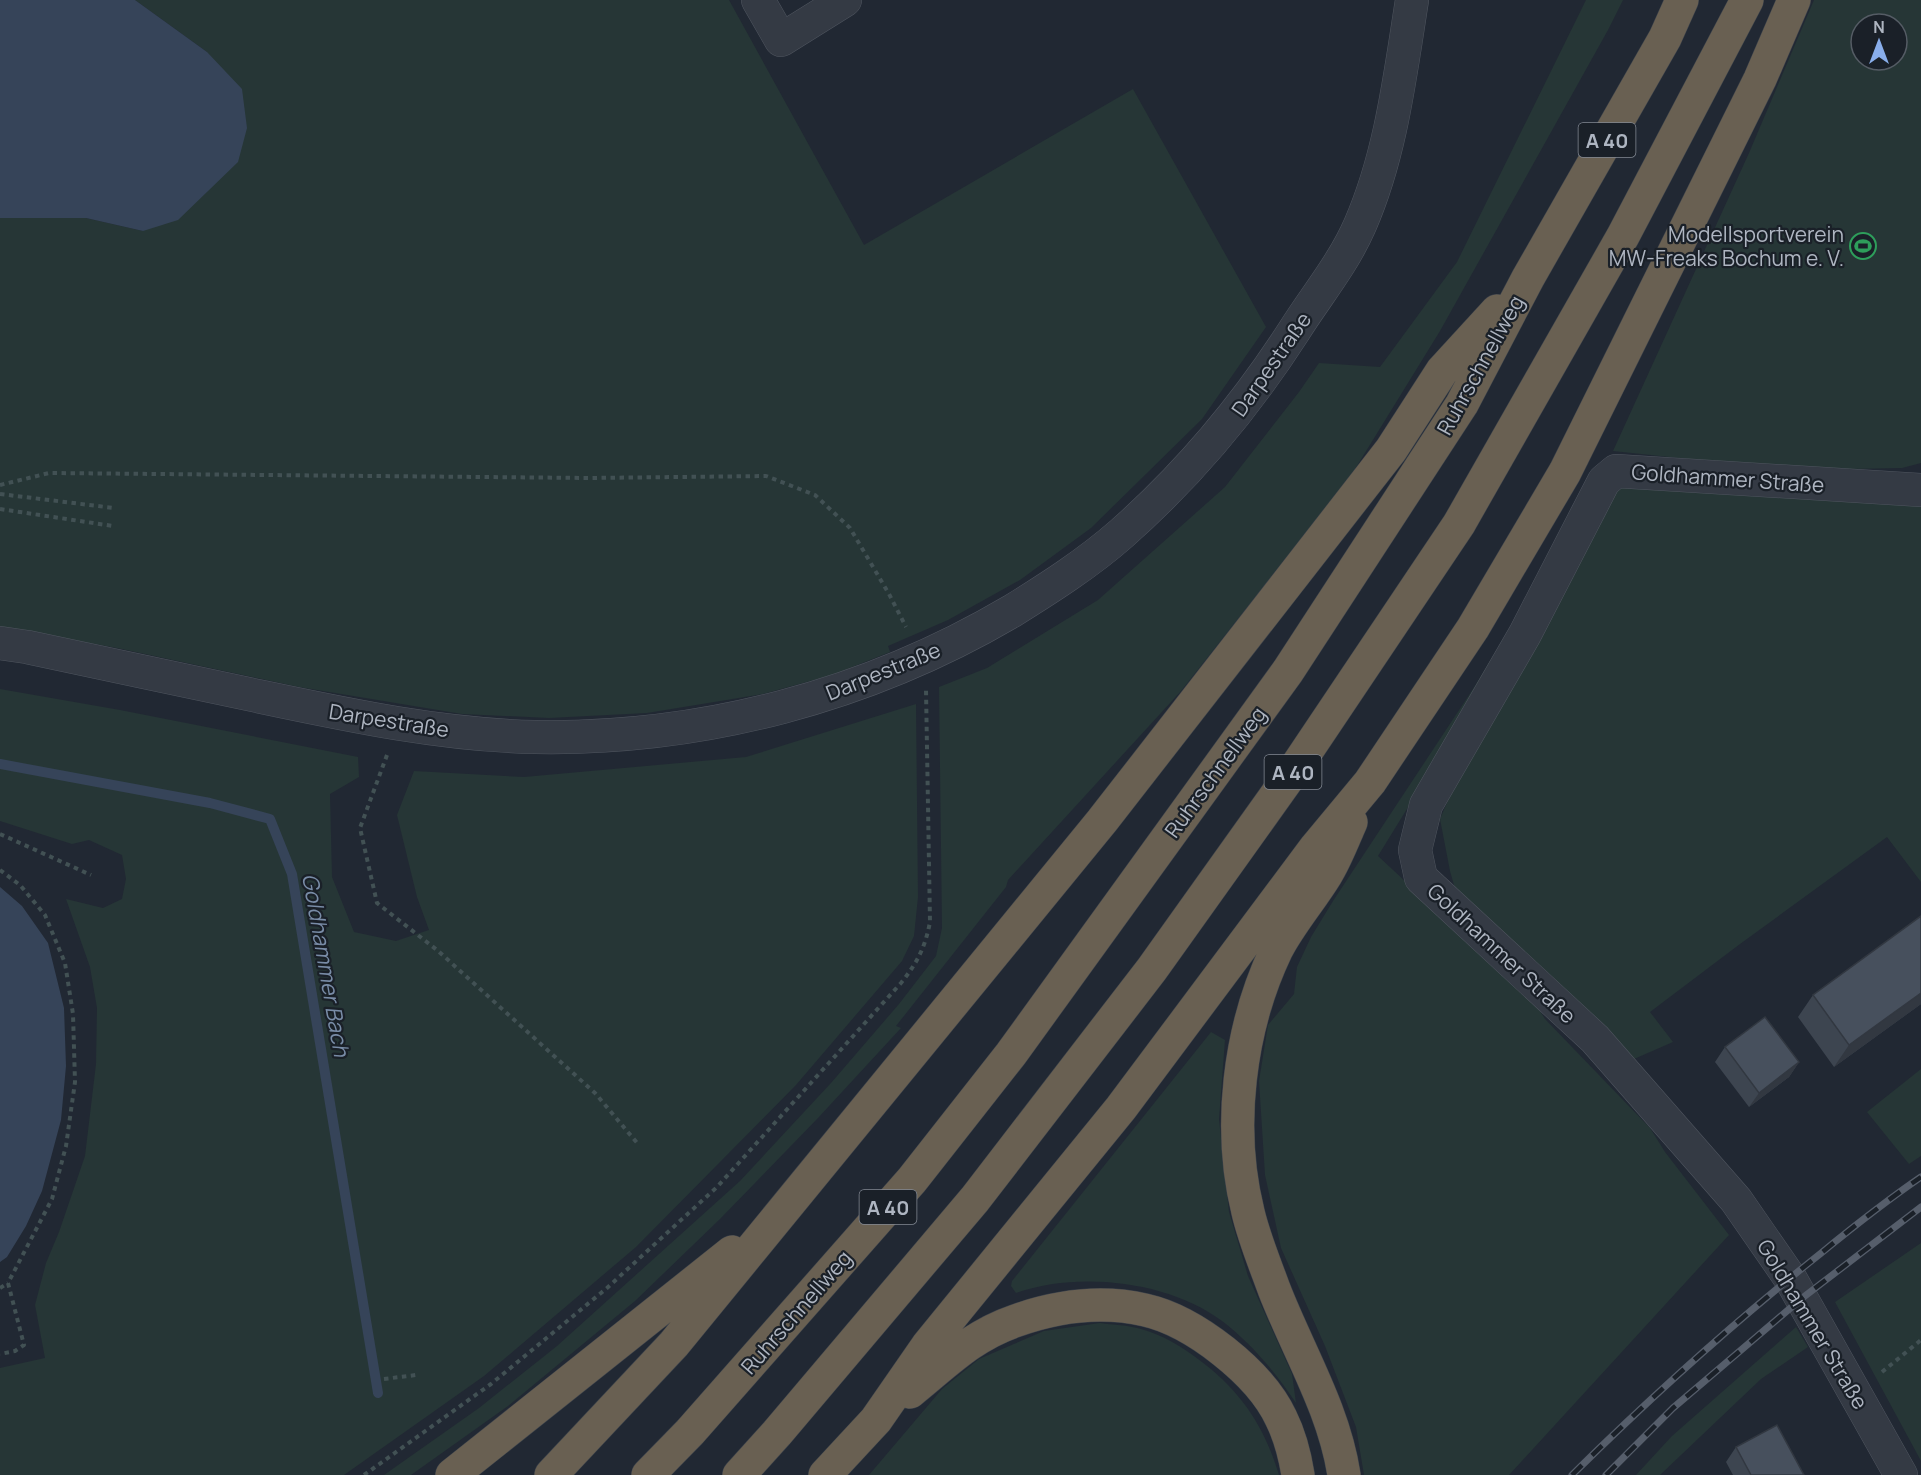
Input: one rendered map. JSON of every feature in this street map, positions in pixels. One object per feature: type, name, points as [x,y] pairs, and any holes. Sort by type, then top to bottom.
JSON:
[{"type":"highway","name":"Ruhrschnellweg","points":[[648,1475],[690,1432],[912,1180],[1011,1054],[1288,671],[1462,404],[1528,278],[1665,38],[1682,0]]},
{"type":"highway","name":"A 40","points":[[739,1475],[975,1199],[1152,969],[1294,770],[1459,524],[1623,237],[1747,0]]},
{"type":"highway","points":[[876,1420],[928,1345],[1121,1108],[1316,847],[1370,783],[1473,628],[1565,472],[1760,79],[1794,0]]},
{"type":"highway","points":[[551,1475],[674,1344],[1102,822],[1391,450],[1442,371],[1528,278]]},
{"type":"highway","points":[[1344,1475],[1334,1428],[1275,1291],[1248,1213],[1241,1178],[1237,1132],[1239,1091],[1244,1057],[1262,988],[1277,950],[1328,873],[1370,783]]},
{"type":"highway","points":[[452,1475],[782,1211]]},
{"type":"highway","points":[[825,1475],[876,1420],[956,1352],[984,1334],[1014,1321],[1042,1312],[1080,1305],[1116,1305],[1147,1310],[1181,1323],[1213,1343],[1240,1365],[1281,1417],[1290,1440],[1298,1475]]},
{"type":"street","points":[[758,0],[781,40],[845,0]]},
{"type":"street","name":"Darpestraße","points":[[0,643],[367,719],[485,735],[536,737],[594,736],[681,728],[753,716],[806,701],[921,658],[992,623],[1037,595],[1118,537],[1187,471],[1238,411],[1339,264],[1359,227],[1385,152],[1412,0]]},
{"type":"street","name":"Goldhammer Straße","points":[[1901,1475],[1790,1278],[1736,1200],[1595,1039],[1421,878],[1415,850],[1426,805],[1525,634],[1604,481],[1616,471],[1921,490]]},
{"type":"path","points":[[0,485],[50,473],[590,478],[766,476],[815,495],[850,528],[889,594],[921,658],[926,689],[930,922],[926,942],[915,965],[717,1187],[607,1288],[500,1376],[364,1475]]},
{"type":"path","points":[[0,494],[114,508]]},
{"type":"path","points":[[0,510],[113,526]]},
{"type":"path","points":[[399,723],[360,828],[378,903],[437,950],[595,1093],[638,1144]]},
{"type":"path","points":[[0,834],[91,875]]},
{"type":"path","points":[[0,870],[20,885],[45,915],[65,963],[73,1014],[75,1082],[66,1146],[52,1199],[8,1283],[0,1288]]},
{"type":"path","points":[[0,1354],[15,1351],[24,1345],[8,1283]]},
{"type":"path","points":[[1855,1393],[1921,1340]]},
{"type":"path","points":[[384,1379],[416,1375]]},
{"type":"shaded area","points":[[135,0],[729,0],[864,245],[1133,89],[1266,327],[1202,419],[1091,528],[1020,580],[948,620],[888,646],[890,652],[832,675],[763,694],[647,713],[549,718],[462,714],[299,687],[117,648],[0,627],[0,218],[86,218],[143,231],[207,52]]},
{"type":"shaded area","points":[[1586,0],[1623,0],[1440,331],[1331,508],[1324,510],[1181,691],[1008,880],[1006,887],[896,1026],[901,1028],[720,1219],[635,1301],[508,1406],[411,1475],[384,1475],[479,1408],[557,1346],[740,1181],[831,1083],[899,1004],[936,956],[942,928],[939,687],[987,668],[1098,600],[1225,487],[1319,363],[1380,367],[1457,262]]},
{"type":"shaded area","points":[[1814,0],[1921,0],[1921,463],[1902,468],[1793,470],[1613,451],[1749,153]]},
{"type":"shaded area","points":[[1617,486],[1921,503],[1921,882],[1887,837],[1650,1012],[1673,1042],[1634,1059],[1460,906],[1450,871],[1440,819],[1464,763]]},
{"type":"shaded area","points":[[1578,515],[1450,739],[1378,856],[1533,1000],[1545,1019],[1650,1128],[1665,1152],[1729,1235],[1509,1475],[1364,1475],[1356,1427],[1325,1346],[1281,1248],[1265,1175],[1259,1081],[1268,1025],[1294,994],[1297,967],[1311,937],[1473,689]]},
{"type":"shaded area","points":[[0,689],[358,757],[359,777],[330,794],[332,877],[354,932],[396,941],[429,930],[417,897],[397,815],[414,771],[524,777],[746,757],[916,704],[918,897],[914,936],[902,961],[796,1085],[636,1247],[484,1376],[344,1475],[0,1475],[0,1368],[45,1358],[35,1305],[46,1263],[85,1156],[96,1064],[97,1008],[90,967],[66,899],[103,908],[122,899],[126,879],[122,855],[89,840],[72,844],[0,821]]},
{"type":"shaded area","points":[[1211,1032],[1225,1040],[1219,1119],[1229,1212],[1248,1276],[1292,1374],[1296,1403],[1262,1359],[1233,1330],[1200,1307],[1176,1297],[1150,1289],[1095,1282],[1067,1282],[1016,1293],[1011,1286],[1012,1281]]},
{"type":"shaded area","points":[[1921,1069],[1921,1156],[1909,1164],[1867,1112]]},
{"type":"shaded area","points":[[1921,1243],[1921,1461],[1835,1302]]},
{"type":"shaded area","points":[[1100,1323],[1126,1326],[1157,1334],[1185,1350],[1213,1371],[1238,1396],[1258,1424],[1279,1475],[869,1475],[942,1389],[979,1359],[1044,1331]]},
{"type":"shaded area","points":[[1796,1327],[1808,1347],[1761,1379],[1660,1475],[1636,1475],[1672,1436]]},
{"type":"water","points":[[0,0],[135,0],[207,52],[242,89],[247,128],[238,162],[178,220],[143,231],[86,218],[0,218]]},
{"type":"water","points":[[0,887],[22,906],[48,943],[64,1008],[66,1066],[61,1120],[42,1191],[26,1226],[7,1257],[0,1262]]},
{"type":"building","points":[[1921,916],[1921,993],[1849,1045],[1813,995]]},
{"type":"building","points":[[1765,1017],[1799,1062],[1759,1093],[1725,1047]]},
{"type":"building","points":[[1777,1425],[1804,1475],[1751,1475],[1736,1447]]},
{"type":"waterway","name":"Goldhammer Bach","points":[[0,764],[210,803],[270,819],[292,874],[378,1393]]},
{"type":"railway","points":[[1572,1475],[1662,1389],[1724,1334],[1857,1224],[1921,1177]]},
{"type":"railway","points":[[1606,1475],[1673,1408],[1801,1299],[1921,1207]]},
{"type":"place","name":"Modellsportverein MW-Freaks Bochum e. V.","points":[[1863,246]]}]
